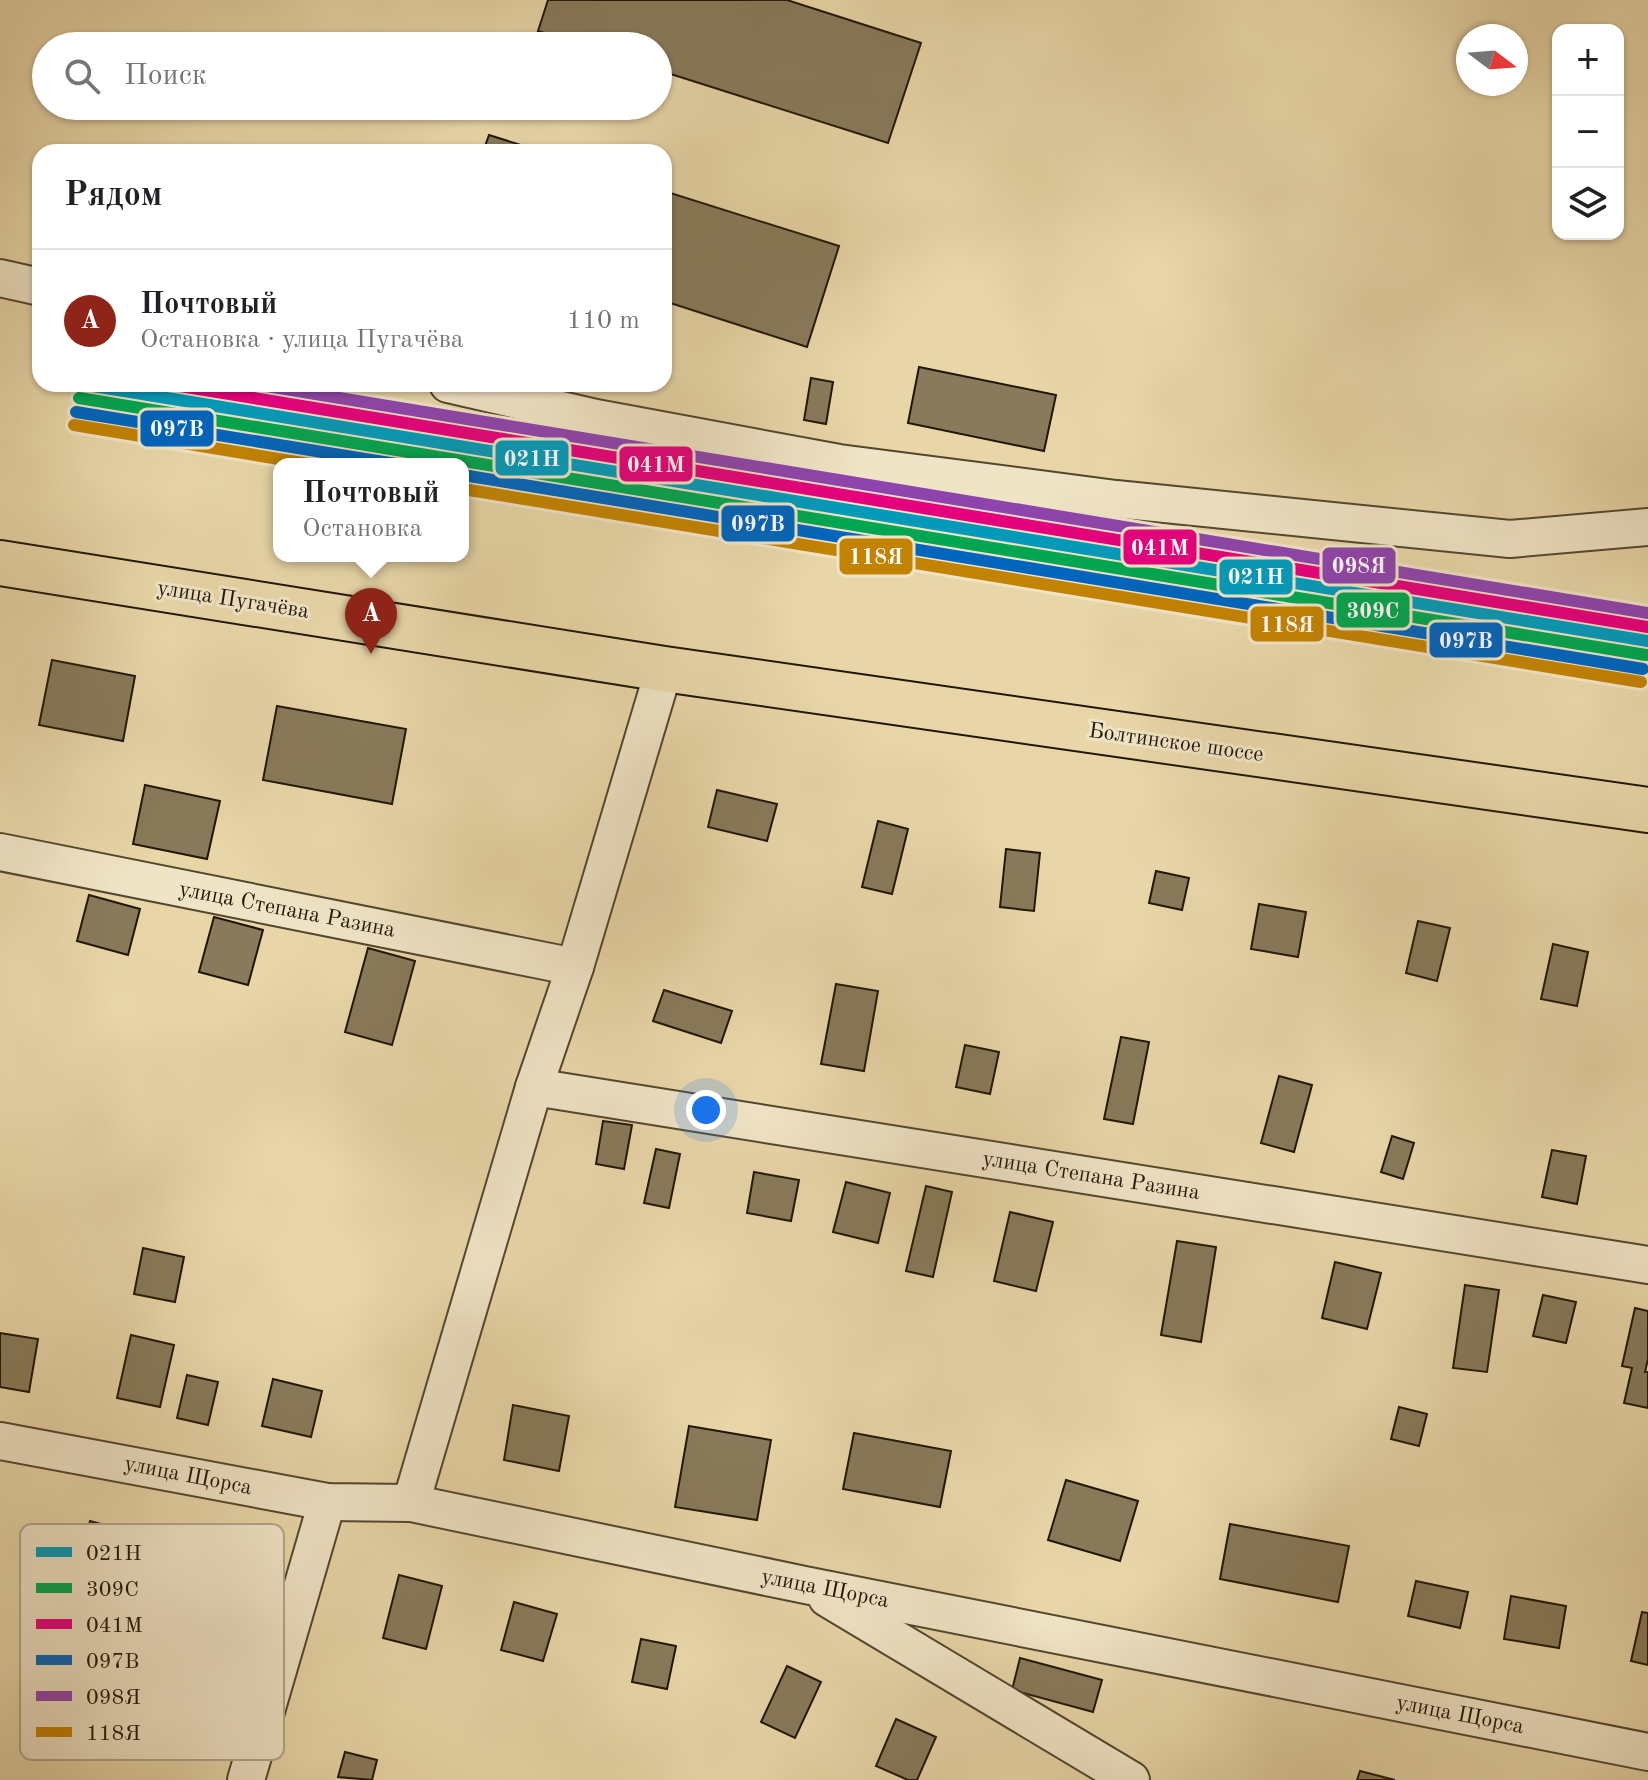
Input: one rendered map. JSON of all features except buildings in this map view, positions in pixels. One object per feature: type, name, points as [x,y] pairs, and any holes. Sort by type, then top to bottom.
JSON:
[{"type":"main road","name":"улица Пугачёва","points":[[0,563],[684,672]]},
{"type":"main road","name":"Болтинское шоссе","points":[[684,672],[1648,810]]},
{"type":"street","points":[[0,278],[32,285]]},
{"type":"street","points":[[483,392],[596,418],[839,463],[1116,499],[1510,539],[1648,527]]},
{"type":"street","points":[[411,1503],[534,1087],[684,672]]},
{"type":"street","name":"улица Степана Разина","points":[[0,852],[575,967]]},
{"type":"street","name":"улица Степана Разина","points":[[534,1087],[1648,1265]]},
{"type":"street","name":"улица Щорса","points":[[0,1441],[327,1502],[411,1503],[805,1585],[1648,1752]]},
{"type":"street","points":[[284,1650],[327,1502]]},
{"type":"street","points":[[805,1585],[1131,1780]]},
{"type":"street","points":[[246,1780],[252,1760]]},
{"type":"transit line","name":"021Н","points":[[130,392],[1648,641]]},
{"type":"transit line","name":"041М","points":[[217,392],[1648,627]]},
{"type":"transit line","name":"098Я","points":[[303,392],[1648,613]]},
{"type":"transit line","name":"309С","points":[[79,398],[445,458]]},
{"type":"transit line","name":"097В","points":[[76,412],[359,458]]},
{"type":"transit line","name":"118Я","points":[[74,425],[273,458]]},
{"type":"transit line","name":"309С","points":[[469,462],[1646,655]]},
{"type":"transit line","name":"097В","points":[[469,476],[1643,669]]},
{"type":"transit line","name":"118Я","points":[[469,490],[1641,682]]},
{"type":"place","name":"Почтовый","points":[[371,654]]}]
